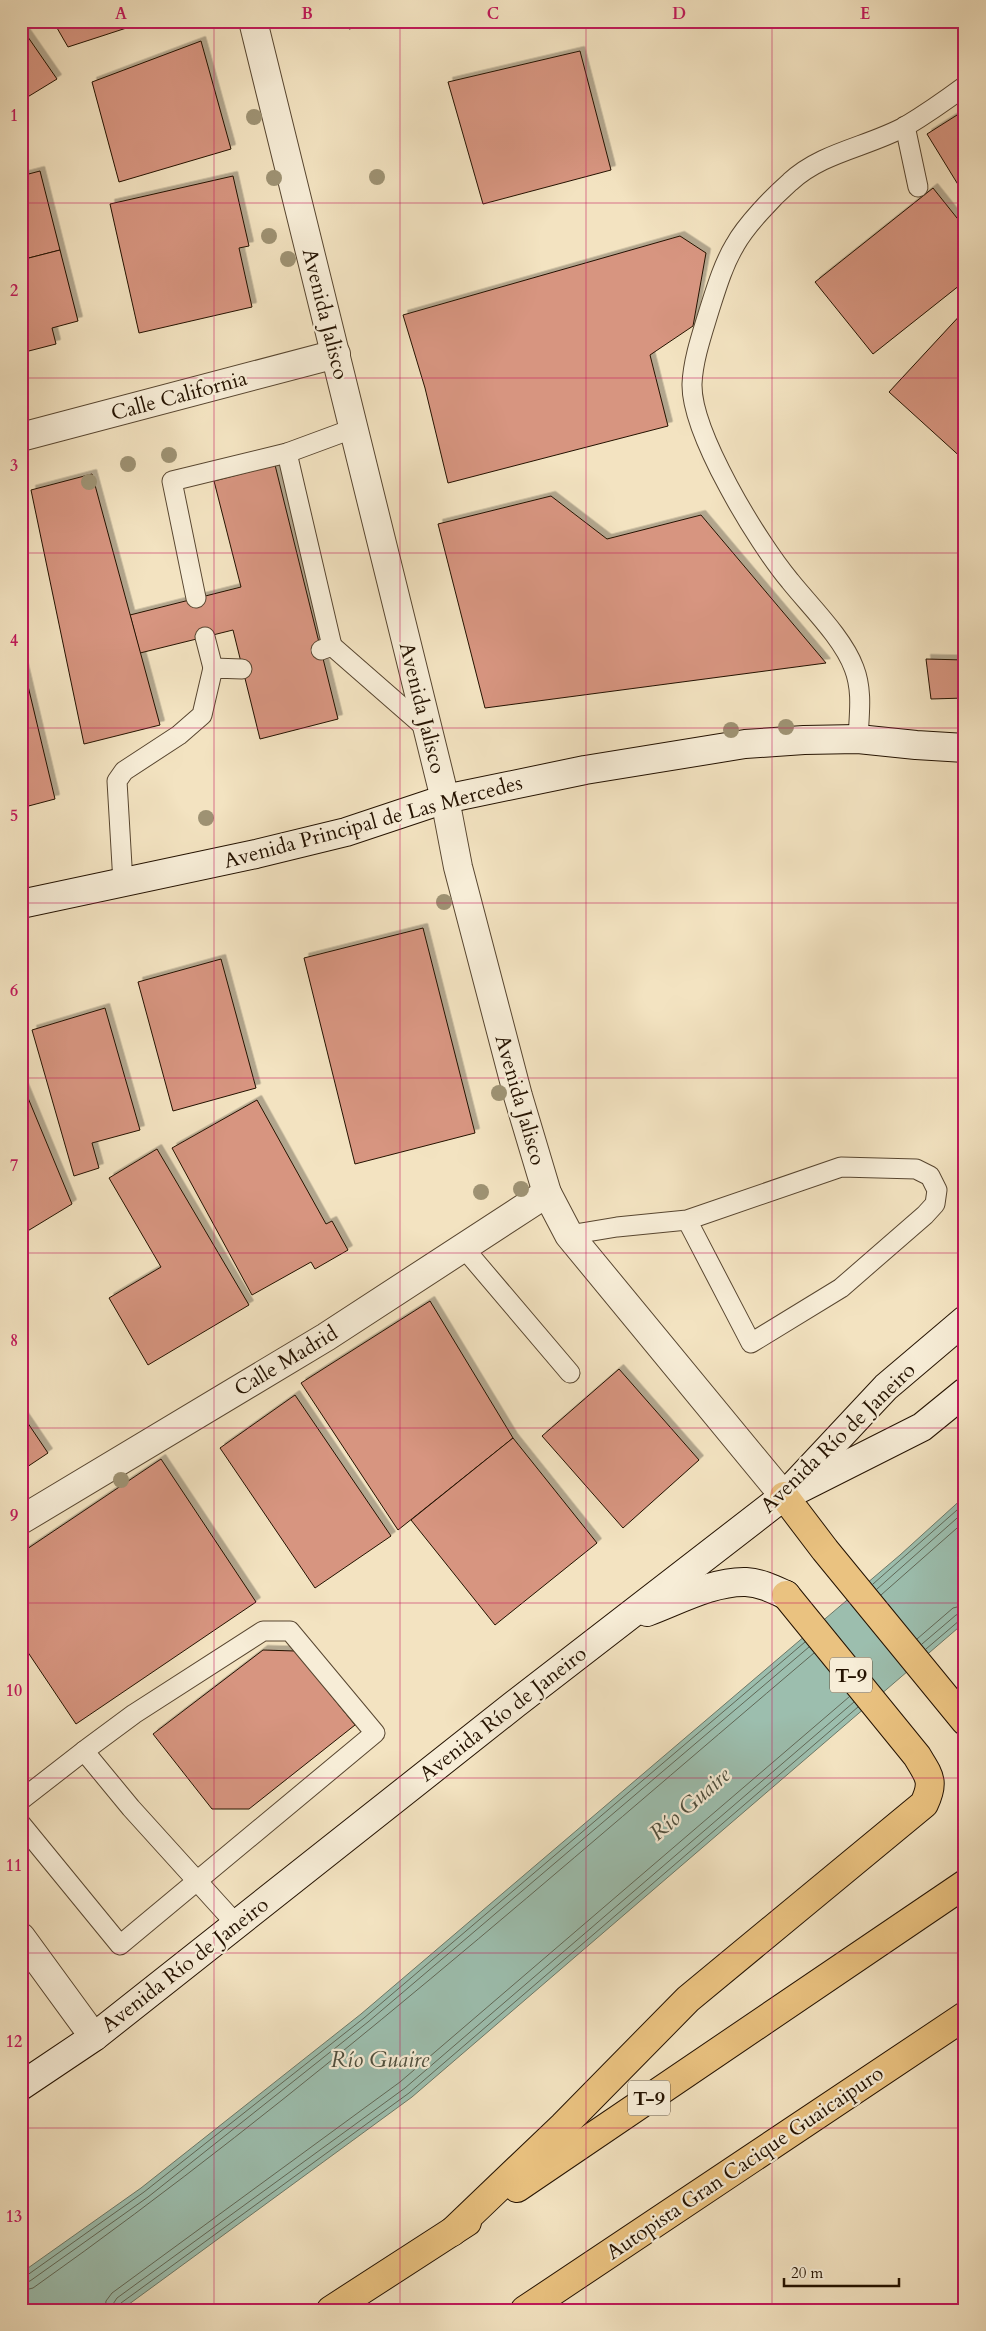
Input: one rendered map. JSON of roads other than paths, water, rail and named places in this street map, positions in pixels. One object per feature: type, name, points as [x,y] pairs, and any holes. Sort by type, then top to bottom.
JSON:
[{"type":"highway","points":[[784,1496],[825,1550],[965,1721]]},
{"type":"highway","name":"T-9","points":[[452,2232],[563,2126],[688,1999],[924,1804],[930,1791],[930,1778],[917,1756],[786,1595]]},
{"type":"highway","name":"T-9","points":[[331,2310],[452,2232],[965,1884]]},
{"type":"highway","name":"Autopista Gran Cacique Guaicaipuro","points":[[525,2310],[965,2016]]},
{"type":"street","name":"Avenida Jalisco","points":[[253,21],[336,354],[352,429],[445,799],[458,867],[518,1096],[546,1193],[569,1235],[784,1496]]},
{"type":"street","name":"Calle California","points":[[21,437],[336,354]]},
{"type":"street","name":"Avenida Principal de Las Mercedes","points":[[22,904],[123,884],[346,832],[445,799],[585,770],[746,744],[858,738],[965,748]]},
{"type":"street","name":"Calle Madrid","points":[[21,1520],[326,1338],[546,1193]]},
{"type":"street","name":"Avenida Río de Janeiro","points":[[21,2086],[94,2037],[622,1621],[784,1496],[886,1387],[965,1320]]},
{"type":"street","points":[[784,1496],[922,1427],[965,1392]]},
{"type":"street","name":"T-9","points":[[622,1621],[716,1587],[745,1582],[767,1586],[786,1595]]},
{"type":"street","points":[[21,1937],[94,2037]]},
{"type":"lane","points":[[858,738],[861,696],[854,667],[835,636],[781,571],[739,503],[706,440],[696,412],[692,384],[699,347],[719,280],[735,244],[765,207],[790,181],[812,164],[905,126],[965,86]]},
{"type":"lane","points":[[905,126],[918,187]]},
{"type":"lane","points":[[196,598],[172,481],[288,452],[352,429]]},
{"type":"lane","points":[[288,452],[326,648],[427,730]]},
{"type":"lane","points":[[123,884],[117,781],[124,771],[179,735],[202,715],[213,668],[205,637]]},
{"type":"lane","points":[[213,668],[242,669]]},
{"type":"lane","points":[[569,1235],[617,1227],[687,1220],[841,1167],[916,1169],[930,1176],[937,1190],[936,1204],[841,1288],[751,1343],[687,1220]]},
{"type":"lane","points":[[464,1247],[570,1373]]},
{"type":"lane","points":[[21,1800],[134,1714],[262,1631],[290,1630],[375,1733],[120,1946],[21,1824]]},
{"type":"lane","points":[[84,1751],[131,1808],[236,1924]]},
{"type":"water","name":"Río Guaire","points":[[965,1496],[965,1622],[412,2097],[121,2310],[21,2310],[21,2273],[141,2188],[361,2014],[900,1555]]}]
